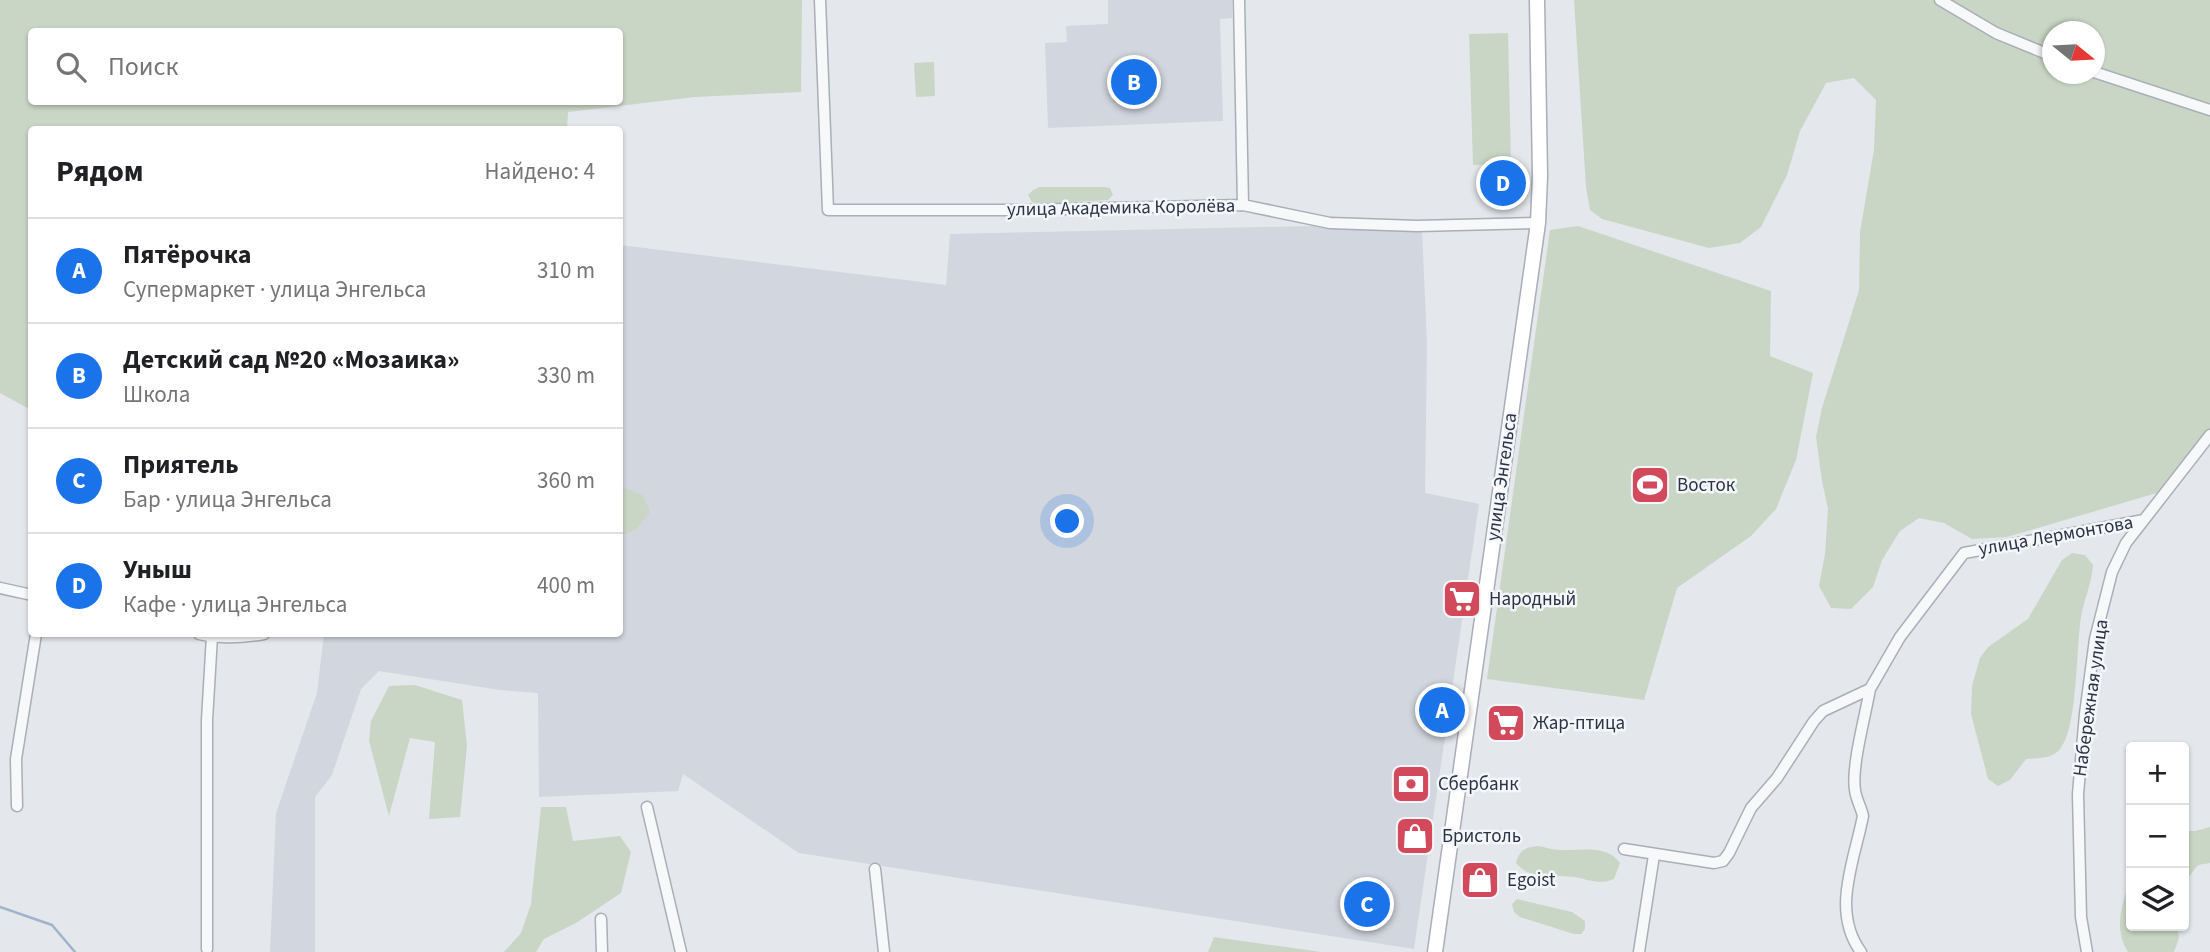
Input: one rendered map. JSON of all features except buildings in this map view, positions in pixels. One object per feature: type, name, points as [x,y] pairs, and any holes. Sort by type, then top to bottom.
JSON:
[{"type":"main road","name":"улица Энгельса","points":[[1435,952],[1538,223],[1538,0]]},
{"type":"street","name":"улица Академика Королёва","points":[[820,0],[828,211],[1243,205],[1330,223],[1417,226],[1538,223]]},
{"type":"street","points":[[1239,0],[1243,205]]},
{"type":"street","points":[[1940,0],[1997,33],[2042,51]]},
{"type":"street","points":[[2105,75],[2210,110]]},
{"type":"street","name":"Набережная улица","points":[[2087,952],[2080,896],[2078,794],[2095,639],[2112,572],[2126,542],[2210,435]]},
{"type":"street","name":"улица Лермонтова","points":[[1870,689],[1900,637],[1964,553],[2144,520]]},
{"type":"street","points":[[0,588],[28,594]]},
{"type":"street","points":[[17,806],[16,759],[36,637]]},
{"type":"street","points":[[206,949],[206,720],[212,637]]},
{"type":"street","points":[[226,637],[245,637]]},
{"type":"street","points":[[1623,849],[1714,863],[1723,861],[1751,808],[1777,778],[1814,721],[1823,711],[1870,689]]},
{"type":"street","points":[[1861,952],[1850,934],[1845,901],[1863,816],[1855,790],[1855,778],[1870,689]]},
{"type":"street","points":[[647,807],[681,952]]},
{"type":"street","points":[[1639,952],[1654,855]]},
{"type":"street","points":[[875,869],[884,952]]},
{"type":"street","points":[[601,919],[602,952]]},
{"type":"shaded area","points":[[1108,0],[1232,0],[1232,18],[1220,19],[1223,121],[1048,128],[1045,43],[1067,42],[1066,26],[1108,24]]},
{"type":"shaded area","points":[[1310,226],[1422,230],[1427,344],[1425,493],[1479,504],[1414,949],[799,853],[683,774],[678,791],[539,797],[538,693],[500,690],[379,671],[361,689],[332,775],[315,797],[315,952],[270,952],[276,813],[317,693],[324,637],[623,637],[623,245],[946,285],[950,234]]},
{"type":"green space","points":[[0,0],[802,0],[801,92],[695,97],[568,112],[567,126],[28,126],[28,408],[0,393]]},
{"type":"green space","points":[[1574,0],[2210,0],[2210,428],[2167,490],[2007,537],[1972,539],[1944,523],[1919,518],[1900,531],[1882,560],[1873,587],[1851,609],[1831,608],[1819,586],[1825,554],[1828,509],[1816,437],[1822,408],[1859,290],[1860,232],[1874,150],[1876,100],[1854,78],[1826,83],[1800,131],[1787,175],[1761,227],[1740,243],[1709,248],[1602,219],[1590,210],[1586,187]]},
{"type":"green space","points":[[1508,33],[1511,164],[1473,165],[1469,34]]},
{"type":"green space","points":[[934,62],[935,96],[916,97],[914,63]]},
{"type":"green space","points":[[1040,187],[1103,187],[1110,188],[1113,195],[1108,200],[1039,204],[1032,202],[1028,195]]},
{"type":"green space","name":"Восток","points":[[1578,226],[1771,291],[1770,356],[1813,373],[1796,460],[1776,509],[1751,536],[1677,588],[1644,700],[1487,679],[1550,230]]},
{"type":"green space","points":[[623,487],[642,495],[649,508],[649,514],[635,530],[623,535]]},
{"type":"green space","points":[[2072,553],[2085,555],[2093,565],[2081,617],[2073,706],[2066,739],[2053,755],[2026,759],[2010,780],[1998,786],[1988,779],[1971,714],[1972,686],[1980,658],[1988,647],[2028,619],[2062,560]]},
{"type":"green space","points":[[415,685],[462,700],[467,746],[460,817],[429,819],[435,742],[410,738],[389,816],[369,741],[371,721],[389,686]]},
{"type":"green space","points":[[541,807],[566,807],[573,841],[620,836],[631,852],[621,893],[576,923],[544,939],[536,952],[504,952],[521,933],[531,904]]},
{"type":"green space","points":[[2210,827],[2210,863],[2198,865],[2189,877],[2189,831]]},
{"type":"green space","points":[[1538,846],[1558,850],[1601,851],[1615,857],[1620,863],[1614,879],[1604,882],[1536,875],[1516,863],[1524,850]]},
{"type":"green space","points":[[2126,894],[2126,931],[2178,931],[2179,938],[2174,952],[2128,952],[2121,934],[2122,906]]},
{"type":"green space","points":[[1517,899],[1572,912],[1585,921],[1585,929],[1581,934],[1574,934],[1520,917],[1514,912],[1512,904]]},
{"type":"green space","points":[[1214,937],[1321,952],[1208,952]]},
{"type":"waterway","points":[[0,907],[52,925],[75,952]]},
{"type":"place","name":"Детский сад №20 «Мозаика»","points":[[1134,82]]},
{"type":"place","name":"Уныш","points":[[1503,183]]},
{"type":"place","name":"Восток","points":[[1650,485]]},
{"type":"place","name":"Народный","points":[[1462,599]]},
{"type":"place","name":"Пятёрочка","points":[[1442,710]]},
{"type":"place","name":"Жар-птица","points":[[1506,723]]},
{"type":"place","name":"Сбербанк","points":[[1411,784]]},
{"type":"place","name":"Бристоль","points":[[1415,836]]},
{"type":"place","name":"Egoist","points":[[1480,880]]},
{"type":"place","name":"Приятель","points":[[1367,904]]}]
